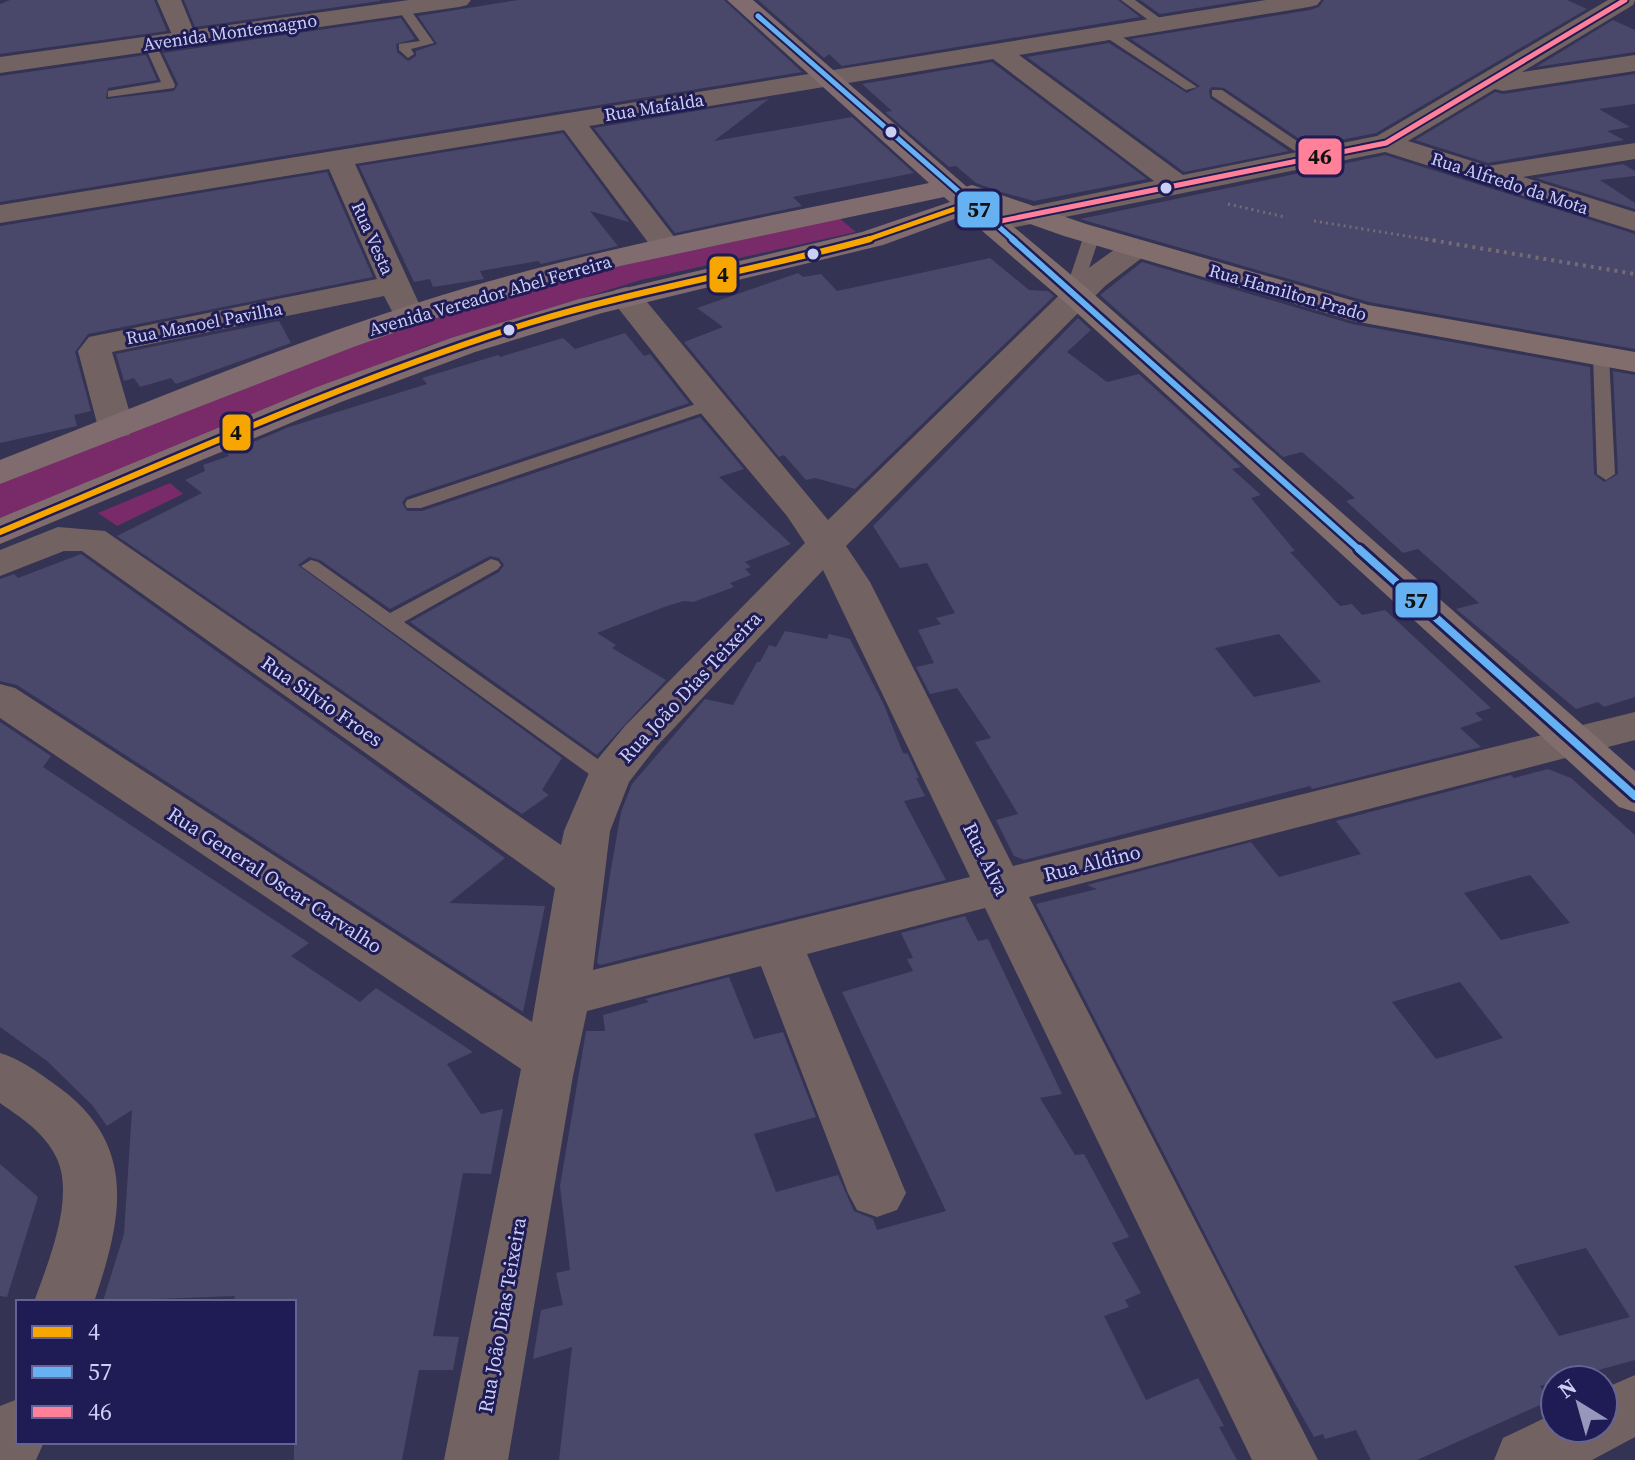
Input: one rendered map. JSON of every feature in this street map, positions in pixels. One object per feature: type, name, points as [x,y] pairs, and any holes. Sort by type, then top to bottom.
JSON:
[{"type":"main road","points":[[739,0],[1077,296],[1635,796]]},
{"type":"main road","name":"Avenida Vereador Abel Ferreira","points":[[0,473],[409,315],[541,277],[836,211],[970,204]]},
{"type":"main road","name":"Avenida Vereador Abel Ferreira","points":[[0,532],[371,378],[500,333],[626,297],[861,243],[970,204]]},
{"type":"main road","name":"Rua Hamilton Prado","points":[[970,204],[1032,215],[1364,314],[1635,362]]},
{"type":"main road","points":[[836,211],[858,216],[870,223],[872,230],[861,243]]},
{"type":"street","points":[[169,0],[185,39]]},
{"type":"street","name":"Avenida Montemagno","points":[[0,65],[459,0]]},
{"type":"street","name":"Rua Mafalda","points":[[0,214],[1309,0]]},
{"type":"street","points":[[970,204],[1032,215],[1386,143],[1625,0]]},
{"type":"street","points":[[998,51],[1179,186]]},
{"type":"street","points":[[1485,85],[1635,63]]},
{"type":"street","points":[[571,121],[667,247]]},
{"type":"street","name":"Rua Alfredo da Mota","points":[[1386,143],[1635,222]]},
{"type":"street","points":[[1487,175],[1635,151]]},
{"type":"street","name":"Rua Vesta","points":[[339,159],[409,315]]},
{"type":"street","name":"Rua João Dias Teixeira","points":[[476,1460],[564,997],[587,831],[608,777],[641,736],[826,544],[1108,266],[1136,248]]},
{"type":"street","name":"Rua Manoel Pavilha","points":[[116,427],[95,351],[101,344],[394,285]]},
{"type":"street","name":"Rua Alva","points":[[626,297],[711,404],[802,510],[850,582],[1136,1166],[1286,1460]]},
{"type":"street","name":"Rua Silvio Froes","points":[[0,564],[58,539],[91,539],[579,881]]},
{"type":"street","name":"Rua General Oscar Carvalho","points":[[0,698],[550,1061]]},
{"type":"street","name":"Rua Aldino","points":[[564,997],[1635,726]]},
{"type":"street","points":[[777,943],[877,1193]]},
{"type":"street","points":[[0,1074],[63,1122],[84,1152],[93,1193],[89,1221],[65,1300]]},
{"type":"street","points":[[4,1460],[16,1433]]},
{"type":"street","points":[[1526,1460],[1558,1444]]},
{"type":"lane","points":[[1127,0],[1162,24]]},
{"type":"lane","points":[[403,8],[428,43],[403,47],[408,54]]},
{"type":"lane","points":[[1108,33],[1191,87]]},
{"type":"lane","points":[[113,94],[169,85],[150,44]]},
{"type":"lane","points":[[1217,93],[1315,158]]},
{"type":"lane","points":[[1077,296],[1079,274],[1092,235]]},
{"type":"lane","points":[[1601,356],[1606,474]]},
{"type":"lane","points":[[414,504],[711,404]]},
{"type":"lane","points":[[389,622],[491,565]]},
{"type":"lane","points":[[311,566],[608,777]]},
{"type":"path","points":[[1314,221],[1635,274]]},
{"type":"shaded area","points":[[839,218],[856,232],[641,280],[427,346],[153,457],[0,524],[0,477],[409,319],[640,255]]},
{"type":"shaded area","points":[[170,483],[183,494],[117,526],[98,513]]},
{"type":"building","points":[[10,0],[154,0],[167,31],[0,54],[0,4]]},
{"type":"building","points":[[184,0],[380,0],[380,1],[195,27]]},
{"type":"building","points":[[518,0],[724,0],[802,72],[0,202],[0,76],[146,55],[157,80],[108,88],[106,99],[174,91],[178,84],[163,53],[401,18],[415,39],[396,44],[397,52],[408,61],[416,56],[416,51],[437,44],[418,16]]},
{"type":"building","points":[[758,0],[1118,0],[1140,17],[842,66],[829,54],[824,58]]},
{"type":"building","points":[[1140,0],[1247,0],[1160,14]]},
{"type":"building","points":[[1324,0],[1567,0],[1587,9],[1376,133],[1310,146],[1224,88],[1212,87],[1209,90],[1210,98],[1289,151],[1184,172],[1027,57],[1109,43],[1187,93],[1200,86],[1131,39],[1310,10],[1319,7]]},
{"type":"building","points":[[1613,20],[1635,30],[1635,52],[1536,67]]},
{"type":"building","points":[[992,62],[1147,179],[1034,201],[1001,192],[976,183],[956,166],[949,167],[885,112],[892,111],[862,84]]},
{"type":"building","points":[[1635,74],[1635,104],[1599,109],[1630,127],[1607,131],[1624,140],[1488,163],[1415,140],[1495,92],[1503,94]]},
{"type":"building","points":[[769,99],[714,141],[852,117],[914,173],[793,197],[802,206],[675,233],[594,128]]},
{"type":"building","points":[[563,133],[629,222],[590,211],[618,246],[541,264],[538,261],[480,271],[484,279],[433,287],[430,279],[414,282],[359,166]]},
{"type":"building","points":[[1385,155],[1635,234],[1635,349],[1369,302],[1080,219]]},
{"type":"building","points":[[1623,164],[1635,171],[1635,176],[1600,180],[1635,203],[1635,209],[1536,178]]},
{"type":"building","points":[[327,172],[373,277],[88,334],[75,352],[91,411],[74,415],[77,426],[0,443],[0,226]]},
{"type":"building","points":[[990,258],[1029,290],[1048,291],[1054,296],[855,489],[815,478],[806,480],[784,455],[779,457],[684,342],[723,327],[697,308],[798,273],[803,277],[821,274],[837,291]]},
{"type":"building","points":[[1142,262],[1352,324],[1590,367],[1594,474],[1604,482],[1618,474],[1613,371],[1635,375],[1635,697],[1604,707],[1598,702],[1576,709],[1456,609],[1479,603],[1418,549],[1403,553],[1346,501],[1355,498],[1302,452],[1283,457],[1100,295]]},
{"type":"building","points":[[1078,318],[1091,330],[1067,352],[1107,382],[1139,374],[1241,467],[1232,469],[1261,495],[1251,498],[1295,551],[1290,552],[1340,606],[1352,604],[1362,615],[1385,610],[1491,708],[1475,713],[1483,720],[1460,728],[1481,747],[1312,789],[1310,786],[1024,860],[1014,856],[996,820],[1018,814],[975,742],[991,738],[957,688],[930,694],[916,667],[934,663],[918,630],[941,624],[936,618],[955,613],[927,563],[900,568],[873,526]],"holes":[[[1279,634],[1321,682],[1254,697],[1215,648]]]},
{"type":"building","points":[[279,321],[291,343],[176,384],[171,378],[140,387],[134,378],[124,381],[116,354]]},
{"type":"building","points":[[625,333],[644,356],[650,354],[689,403],[406,497],[402,503],[407,511],[422,511],[700,417],[744,469],[719,477],[791,544],[745,562],[751,567],[745,569],[751,575],[730,583],[734,587],[693,602],[684,601],[664,607],[597,633],[616,645],[612,648],[666,680],[597,755],[410,622],[499,572],[504,565],[499,558],[490,556],[390,609],[320,560],[309,557],[298,565],[562,758],[542,790],[549,795],[522,814],[117,536],[202,493],[185,480],[205,471],[203,465],[289,427],[427,384],[422,378],[498,355],[500,357],[563,338],[575,349]]},
{"type":"building","points":[[81,554],[505,858],[449,903],[545,906],[523,1012],[17,685],[0,681],[0,579],[14,574],[18,578]]},
{"type":"building","points":[[785,631],[827,639],[829,634],[850,639],[884,705],[903,753],[908,754],[919,778],[916,778],[925,796],[904,801],[946,880],[600,965],[597,963],[621,812],[632,784],[705,699],[733,705],[757,662],[760,662],[769,645],[776,647]]},
{"type":"building","points":[[0,722],[51,756],[43,767],[309,943],[291,956],[360,1002],[376,988],[473,1052],[447,1064],[481,1114],[503,1109],[491,1174],[463,1173],[433,1336],[459,1337],[453,1370],[419,1370],[402,1460],[294,1460],[296,1300],[234,1300],[235,1296],[103,1300],[124,1234],[132,1110],[107,1126],[92,1105],[47,1061],[0,1027]]},
{"type":"building","points":[[1548,769],[1571,778],[1635,835],[1635,1360],[1619,1364],[1539,1364],[1539,1405],[1417,1460],[1371,1460],[1356,1430],[1325,1439],[1323,1434],[1314,1437],[1264,1349],[1036,904],[1097,889],[1087,885],[1251,842],[1279,877],[1361,854],[1336,821],[1511,775],[1514,778]],"holes":[[[1530,875],[1570,923],[1501,940],[1464,893]],[[1460,982],[1503,1038],[1436,1059],[1392,1002]],[[1586,1248],[1630,1317],[1559,1336],[1514,1266]]]},
{"type":"building","points":[[965,916],[978,941],[988,939],[1062,1094],[1040,1098],[1075,1155],[1084,1154],[1129,1237],[1112,1243],[1141,1293],[1125,1300],[1129,1307],[1104,1316],[1146,1400],[1198,1378],[1224,1426],[1219,1427],[1237,1460],[559,1460],[572,1347],[533,1359],[541,1310],[563,1305],[556,1273],[570,1270],[560,1186],[586,1031],[605,1031],[603,1015],[649,1002],[645,999],[729,977],[754,1039],[783,1032],[816,1117],[754,1134],[776,1192],[838,1175],[854,1211],[873,1219],[877,1230],[946,1211],[842,992],[913,971],[907,959],[913,958],[901,933]]},
{"type":"building","points":[[0,1164],[38,1197],[7,1297],[0,1296]]},
{"type":"transit line","name":"46","points":[[981,225],[1386,143],[1625,0]]},
{"type":"transit line","name":"57","points":[[758,16],[1077,296],[1635,796]]},
{"type":"transit line","name":"4","points":[[0,532],[329,394],[463,345],[591,306],[872,239],[969,204]]}]
